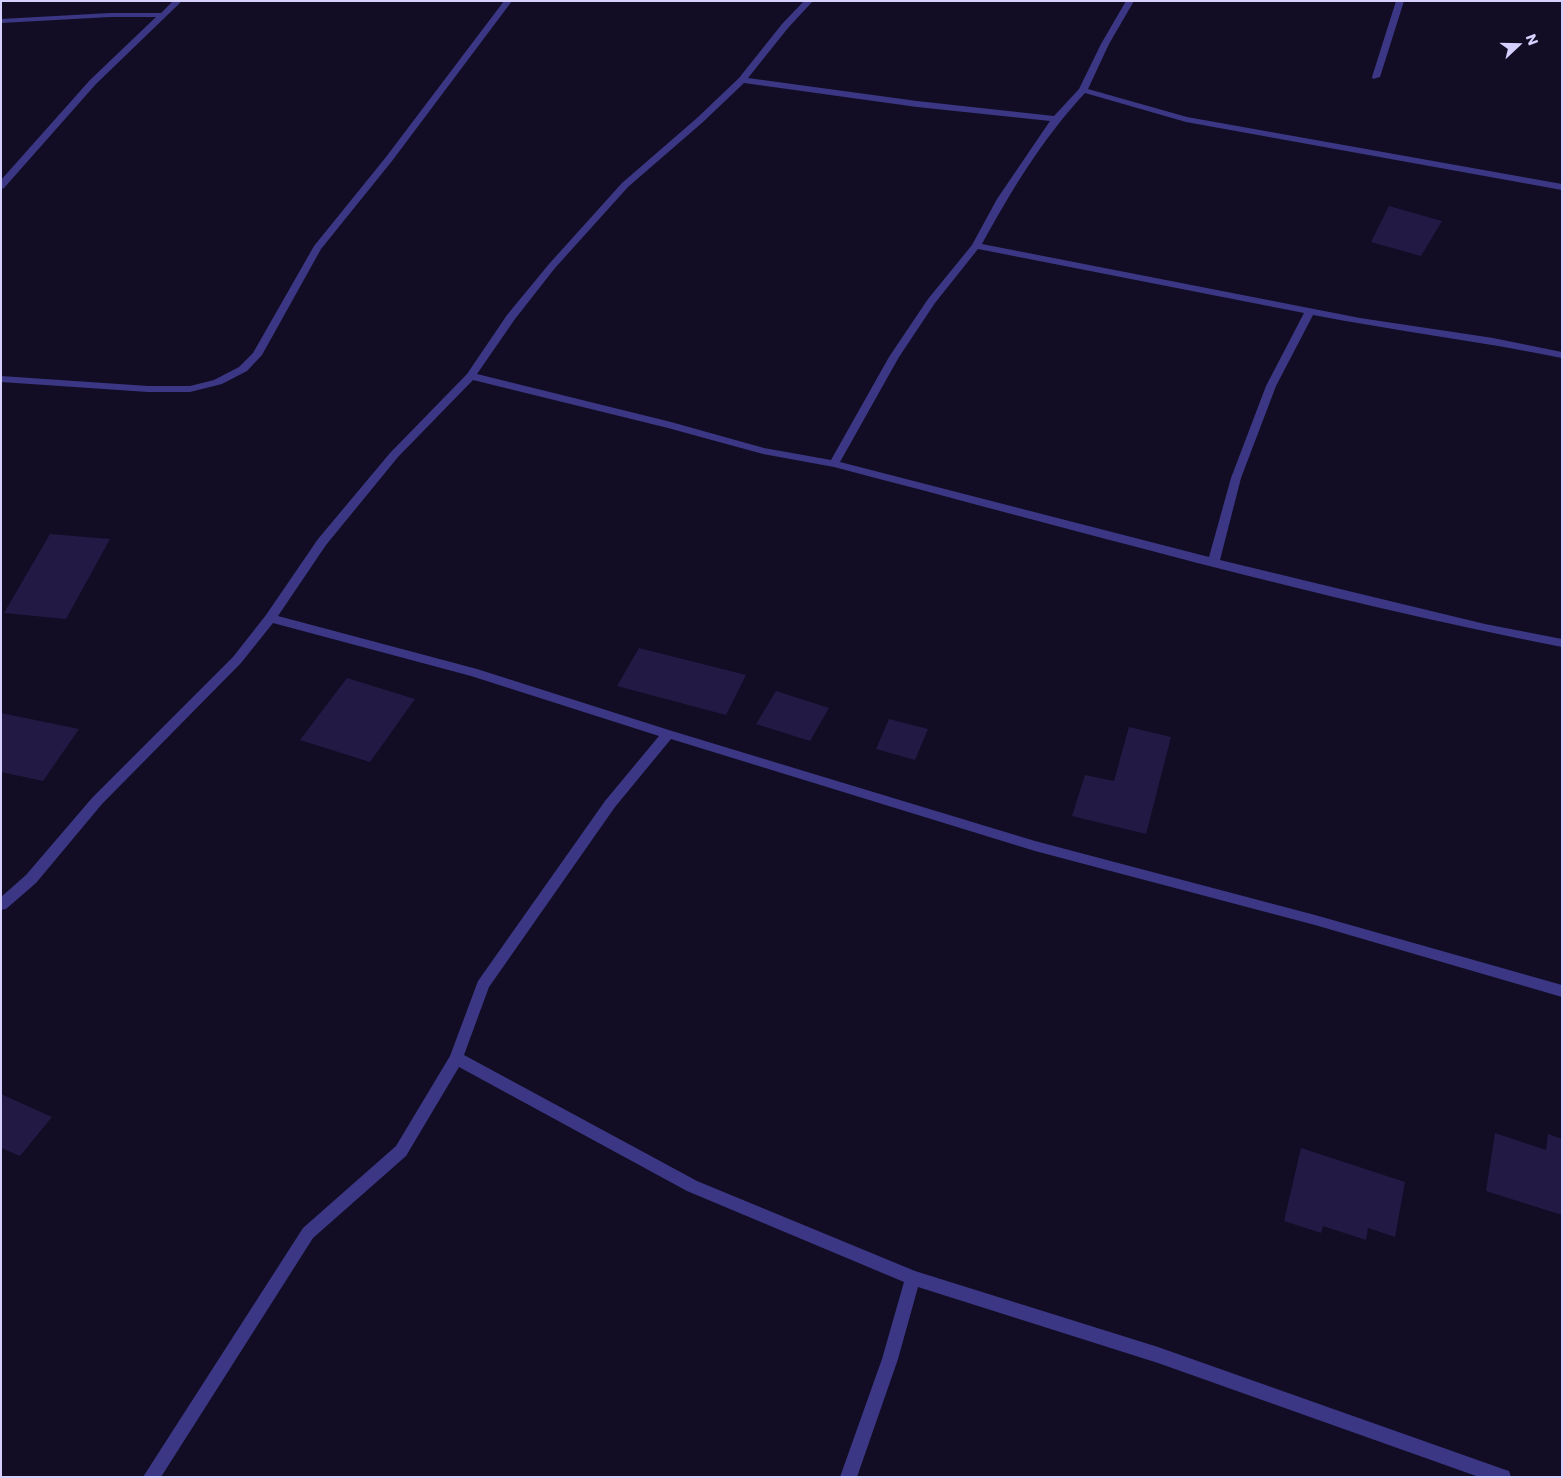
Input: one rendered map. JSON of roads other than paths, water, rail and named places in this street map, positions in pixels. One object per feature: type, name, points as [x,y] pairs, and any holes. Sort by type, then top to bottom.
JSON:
[{"type":"street","points":[[1,186],[93,82],[178,1]]},
{"type":"street","points":[[1,379],[148,389],[190,389],[218,382],[243,369],[257,355],[317,248],[389,159],[508,1]]},
{"type":"street","points":[[1,905],[32,879],[97,801],[237,660],[270,618],[328,535],[394,455],[472,376],[511,317],[546,274],[625,185],[700,120],[742,80],[785,26],[809,1]]},
{"type":"street","points":[[834,464],[894,357],[932,301],[976,246],[1002,199],[1056,119],[1083,90],[1105,44],[1130,1]]},
{"type":"street","points":[[1376,78],[1400,1]]},
{"type":"street","points":[[1,21],[110,15],[162,15]]},
{"type":"street","points":[[742,80],[917,104],[1056,119]]},
{"type":"street","points":[[1083,90],[1186,119],[1562,187]]},
{"type":"street","points":[[976,246],[1310,311],[1562,355]]},
{"type":"street","points":[[1213,563],[1236,478],[1271,386],[1310,311]]},
{"type":"street","points":[[472,376],[671,425],[764,451],[834,464],[862,473],[1213,563],[1485,628],[1562,643]]},
{"type":"street","points":[[270,618],[473,672],[668,734],[1035,846],[1315,920],[1562,991]]},
{"type":"street","points":[[151,1477],[308,1233],[401,1151],[456,1058],[483,985],[610,804],[668,734]]},
{"type":"street","points":[[456,1058],[692,1186],[912,1278],[1158,1355],[1503,1477]]},
{"type":"street","points":[[848,1477],[890,1359],[912,1278]]}]
